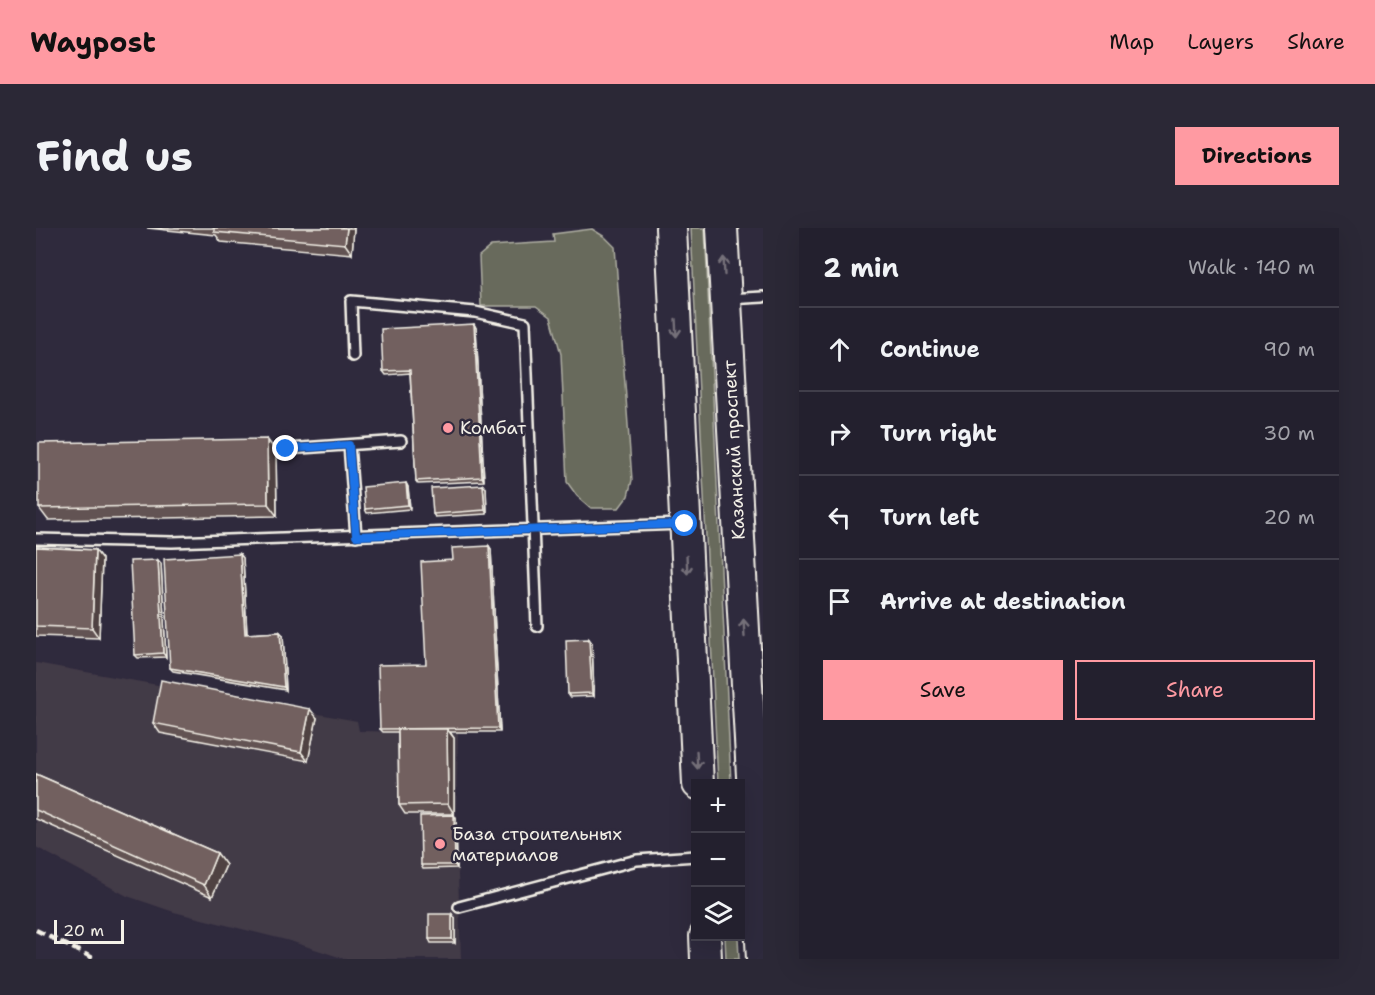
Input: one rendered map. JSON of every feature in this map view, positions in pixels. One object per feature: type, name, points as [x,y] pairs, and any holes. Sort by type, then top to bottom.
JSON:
[{"type":"main road","points":[[671,228],[698,779]]},
{"type":"main road","name":"Казанский проспект","points":[[722,228],[762,959]]},
{"type":"main road","points":[[705,941],[706,959]]},
{"type":"lane","points":[[726,299],[763,297]]},
{"type":"lane","points":[[353,357],[351,301],[475,312],[525,323],[537,626]]},
{"type":"lane","points":[[286,449],[401,441]]},
{"type":"lane","points":[[349,445],[356,536]]},
{"type":"lane","points":[[36,539],[172,542],[685,524]]},
{"type":"lane","points":[[459,907],[637,860],[691,856]]},
{"type":"shaded area","points":[[36,663],[357,721],[359,731],[458,733],[456,818],[461,959],[345,959],[290,941],[174,912],[127,896],[36,847]]},
{"type":"green space","points":[[691,228],[705,228],[731,779],[718,779]]},
{"type":"green space","points":[[592,229],[615,247],[632,480],[628,496],[619,508],[591,508],[577,496],[567,482],[561,354],[551,317],[536,306],[481,306],[479,256],[491,246],[554,242],[553,234]]},
{"type":"green space","points":[[725,941],[738,941],[739,959],[726,959]]},
{"type":"building","points":[[214,228],[347,228],[345,244],[214,232]]},
{"type":"building","name":"Комбат","points":[[474,324],[482,477],[416,481],[410,370],[383,371],[381,329]]},
{"type":"building","points":[[267,439],[268,504],[39,508],[39,443]]},
{"type":"building","points":[[406,483],[408,505],[365,509],[363,487]]},
{"type":"building","points":[[483,485],[485,510],[433,514],[431,488]]},
{"type":"building","points":[[489,546],[498,728],[380,729],[378,665],[426,664],[421,562],[453,560],[452,548]]},
{"type":"building","points":[[36,547],[95,550],[92,628],[36,626]]},
{"type":"building","points":[[240,554],[245,634],[280,632],[284,687],[170,668],[164,559]]},
{"type":"building","points":[[158,560],[163,653],[135,655],[130,561]]},
{"type":"building","points":[[589,639],[592,693],[568,694],[566,640]]},
{"type":"building","points":[[161,680],[310,709],[301,752],[153,723]]},
{"type":"building","points":[[398,729],[447,729],[448,804],[399,805]]},
{"type":"building","points":[[36,774],[217,853],[204,885],[36,810]]},
{"type":"building","name":"База строительных материалов","points":[[454,815],[455,865],[421,865],[420,816]]},
{"type":"building","points":[[429,914],[452,914],[452,939],[429,939]]},
{"type":"railway","points":[[36,930],[95,959]]},
{"type":"place","name":"Комбат","points":[[448,428]]},
{"type":"place","name":"База строительных материалов","points":[[440,844]]},
{"type":"route","points":[[286,449],[349,445],[356,536],[685,524]]}]
